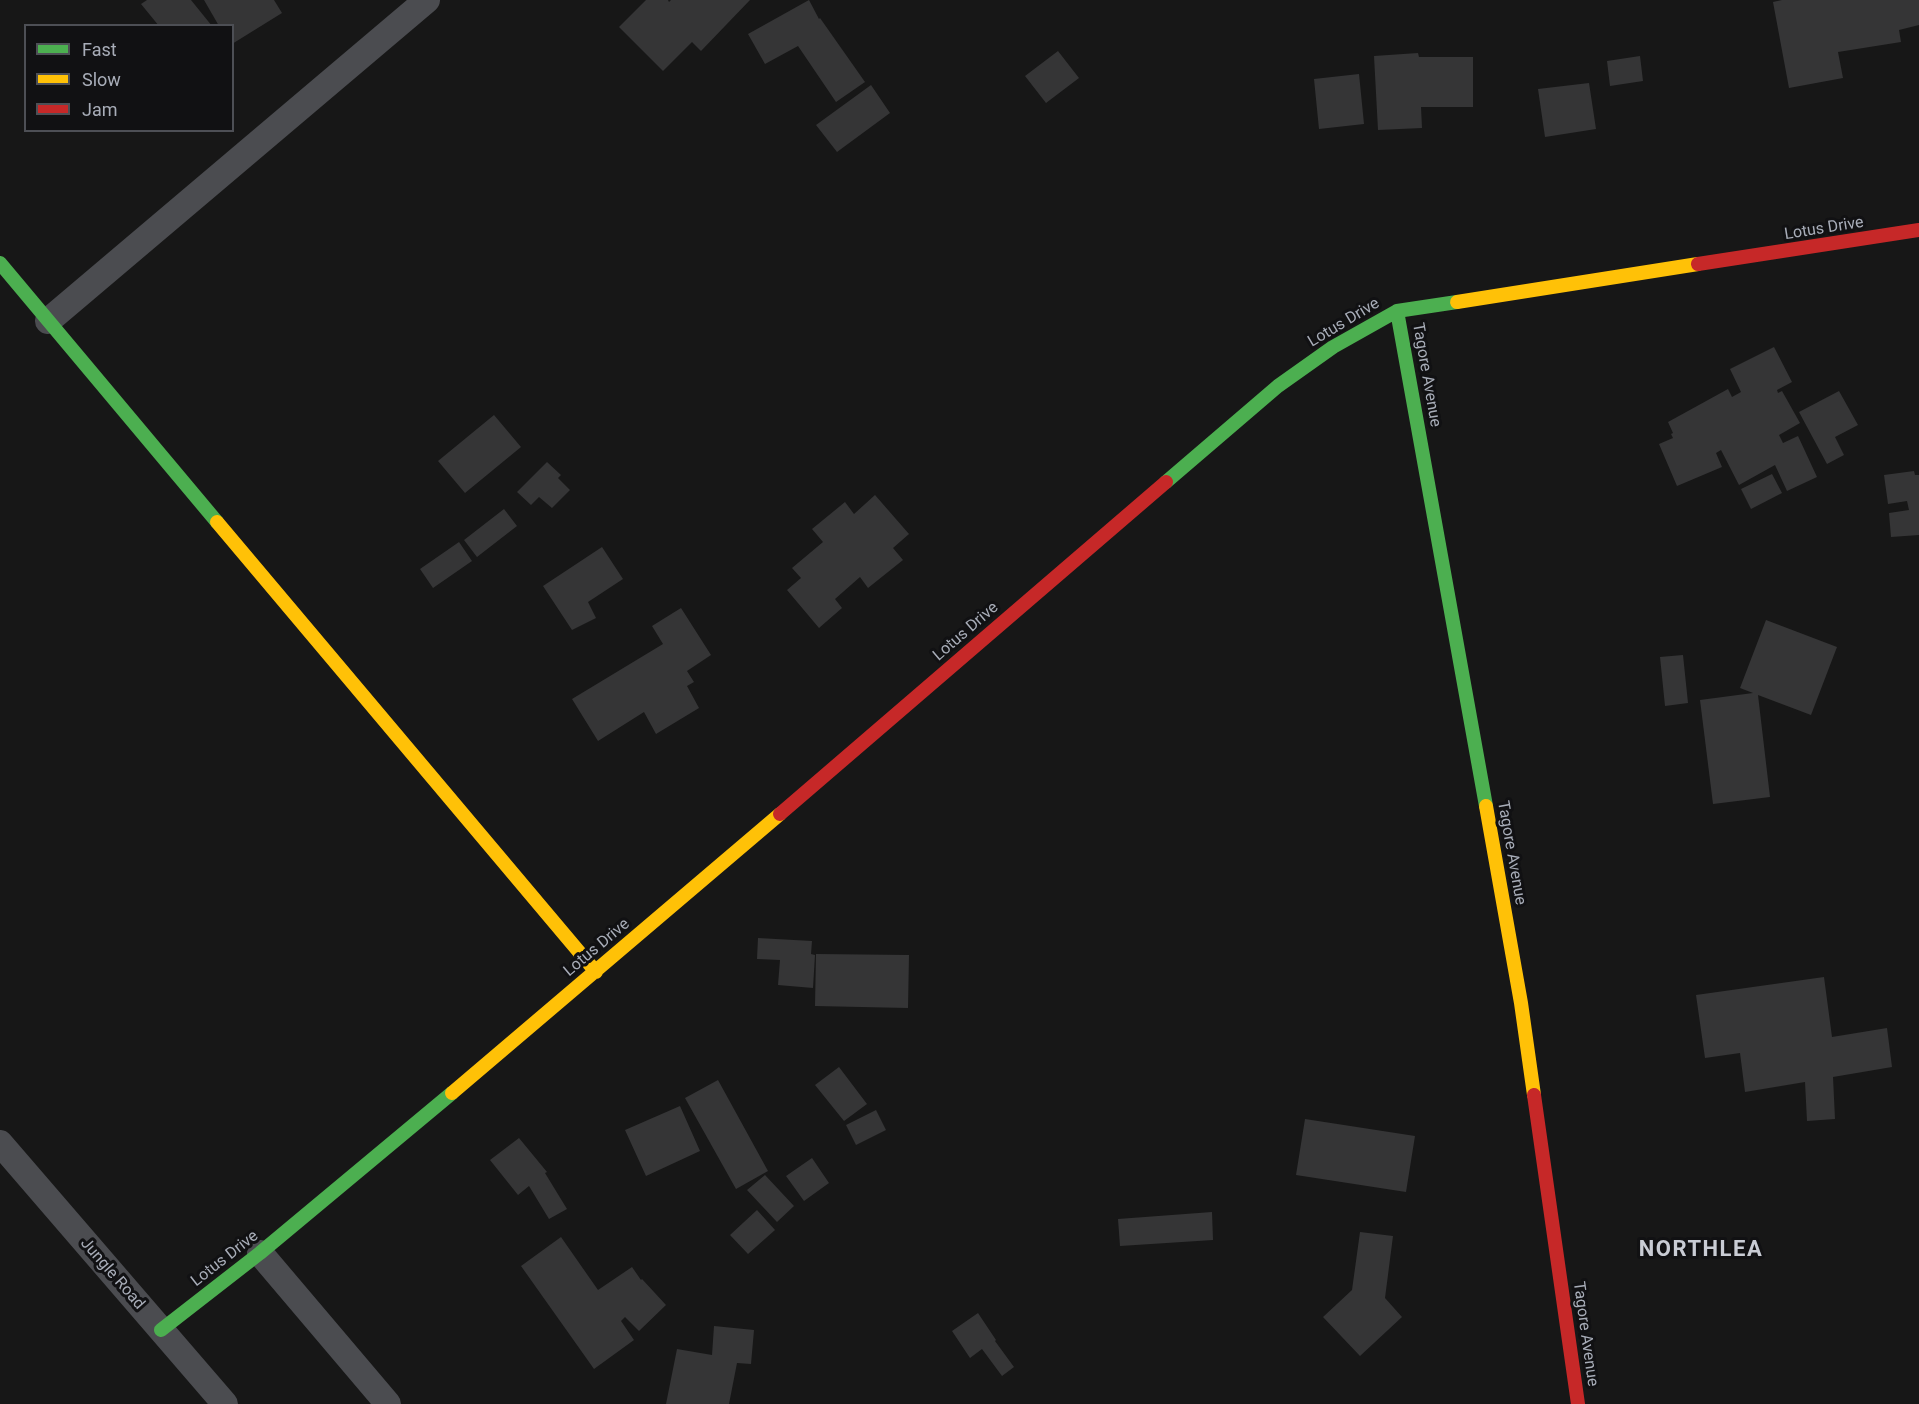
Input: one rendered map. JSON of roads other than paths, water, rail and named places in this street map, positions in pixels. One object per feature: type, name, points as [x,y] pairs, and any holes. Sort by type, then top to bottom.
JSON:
[{"type":"street","points":[[48,321],[427,0]]},
{"type":"street","name":"Lotus Drive","points":[[161,1330],[260,1253],[596,972],[1278,386],[1333,347],[1398,311],[1919,230]]},
{"type":"street","points":[[0,263],[596,972]]},
{"type":"street","name":"Tagore Avenue","points":[[1398,311],[1521,1003],[1578,1404]]},
{"type":"street","name":"Jungle Road","points":[[0,1143],[225,1404]]},
{"type":"street","points":[[260,1253],[388,1404]]},
{"type":"district","name":"NORTHLEA","points":[[1701,1250]]}]
